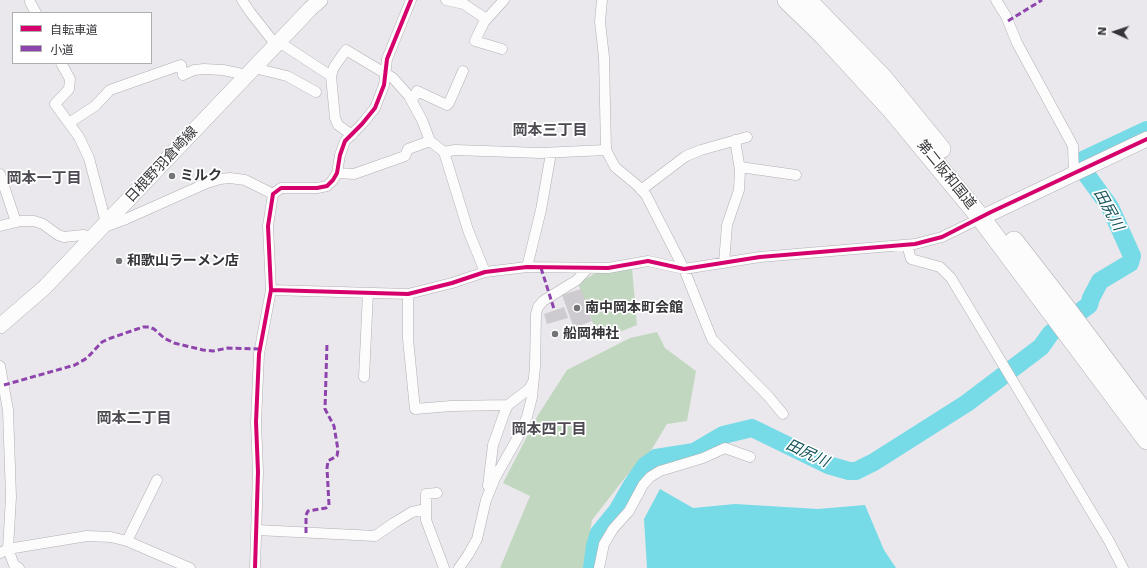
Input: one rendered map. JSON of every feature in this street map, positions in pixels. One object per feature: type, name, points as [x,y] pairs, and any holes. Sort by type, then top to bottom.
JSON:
[{"type":"highway","name":"第二阪和国道","points":[[787,0],[824,36],[891,108],[986,215],[1066,308],[1147,416]]},
{"type":"highway","name":"第二阪和国道","points":[[807,0],[884,78],[986,215],[1147,440]]},
{"type":"main road","name":"日根野羽倉崎線","points":[[0,326],[44,288],[320,0]]},
{"type":"main road","points":[[986,215],[1147,139]]},
{"type":"street","points":[[242,0],[250,12],[278,43],[331,76]]},
{"type":"street","points":[[255,568],[258,472],[256,422],[259,354],[271,290],[268,226],[273,194],[281,188],[317,188],[327,186],[333,180],[337,173],[340,155],[345,141],[375,108],[384,85],[387,59],[411,0]]},
{"type":"street","points":[[446,0],[464,4],[486,19]]},
{"type":"street","points":[[502,49],[475,40],[486,19],[504,0]]},
{"type":"street","points":[[602,0],[600,22],[604,57],[606,150],[615,167],[646,195],[684,269],[712,338],[768,396],[783,414]]},
{"type":"street","points":[[996,0],[1006,16],[1017,43],[1073,146],[1074,173]]},
{"type":"street","points":[[30,2],[35,12]]},
{"type":"street","points":[[352,135],[338,125],[335,118],[331,76],[334,67],[346,50],[392,78],[412,102],[422,120],[430,141],[444,152],[468,230],[485,272]]},
{"type":"street","points":[[62,64],[70,79],[69,89],[55,104],[79,137],[90,158],[100,229]]},
{"type":"street","points":[[69,123],[95,106],[110,90],[182,65],[183,75],[194,70],[204,69],[251,71],[287,76],[316,92]]},
{"type":"street","points":[[412,102],[417,92],[446,105],[449,103],[463,71]]},
{"type":"street","points":[[641,190],[686,156],[701,150],[747,137]]},
{"type":"street","points":[[724,263],[727,225],[739,190],[740,167],[735,140]]},
{"type":"street","points":[[337,173],[354,174],[406,156],[408,149],[430,141]]},
{"type":"street","points":[[444,152],[455,150],[551,152],[606,150]]},
{"type":"street","points":[[527,267],[541,210],[551,152]]},
{"type":"street","points":[[740,167],[796,175]]},
{"type":"street","points":[[0,174],[16,222]]},
{"type":"street","points":[[0,226],[16,222],[34,221],[43,224],[58,235],[64,237],[83,235],[126,219],[208,182],[220,179],[230,178],[245,180],[273,194]]},
{"type":"street","points":[[271,290],[408,294],[452,283],[485,272],[527,267],[587,269],[608,268],[648,261],[684,269],[760,257],[915,244],[942,237],[986,215]]},
{"type":"street","points":[[907,245],[911,259],[940,267],[951,278],[1109,541],[1123,568]]},
{"type":"street","points":[[486,500],[495,478],[518,437],[527,417],[534,380],[536,314],[538,307],[544,301],[577,280],[587,269]]},
{"type":"street","points":[[364,377],[368,293]]},
{"type":"street","points":[[408,294],[408,339],[415,409],[451,406],[508,405]]},
{"type":"street","points":[[0,366],[2,386],[8,410],[11,498],[4,551],[14,565],[19,568]]},
{"type":"street","points":[[459,568],[476,539],[486,500],[493,445],[499,427],[508,405],[529,389],[534,380]]},
{"type":"street","points":[[599,568],[604,544],[613,529],[629,511],[643,485],[650,477],[660,471],[703,458],[725,448],[750,457]]},
{"type":"street","points":[[127,541],[156,480]]},
{"type":"street","points":[[437,493],[426,494],[426,520],[444,568]]},
{"type":"street","points":[[257,530],[375,536],[394,522],[412,512],[426,509]]},
{"type":"street","points":[[4,551],[87,536],[110,537],[127,541],[190,568]]},
{"type":"green space","points":[[632,268],[637,325],[610,336],[597,334],[578,283],[594,274],[610,269]]},
{"type":"green space","points":[[657,332],[665,348],[696,371],[687,421],[667,424],[652,449],[624,479],[592,520],[584,568],[500,568],[530,496],[503,483],[538,415],[567,370],[630,338]]},
{"type":"water","points":[[660,489],[693,508],[735,504],[818,509],[865,505],[884,550],[896,568],[647,568],[644,519]]},
{"type":"building","name":"南中岡本町会館","points":[[581,289],[592,321],[574,328],[562,295]]},
{"type":"building","points":[[564,307],[568,318],[547,324],[544,314]]},
{"type":"waterway","name":"田尻川","points":[[1081,311],[1089,305],[1100,281],[1130,263],[1132,256],[1110,207],[1086,174],[1081,161],[1147,130]]},
{"type":"waterway","name":"田尻川","points":[[592,568],[595,546],[599,533],[617,511],[645,466],[656,458],[694,452],[723,435],[752,428],[828,465],[849,471],[856,471],[874,462],[967,403],[1041,347],[1051,333]]},
{"type":"marked path","points":[[1008,21],[1042,0]]},
{"type":"marked path","points":[[541,268],[554,309]]},
{"type":"marked path","points":[[4,385],[75,365],[87,358],[102,342],[143,327],[154,329],[164,338],[174,343],[203,350],[213,351],[228,348],[260,349]]},
{"type":"marked path","points":[[306,533],[306,515],[308,511],[326,508],[329,505],[328,461],[337,456],[338,450],[334,426],[325,409],[327,343]]},
{"type":"cycle path","points":[[255,568],[258,472],[256,422],[259,354],[271,290],[268,226],[273,194],[281,188],[317,188],[327,186],[333,180],[337,173],[340,155],[345,141],[375,108],[384,85],[387,59],[411,0]]},
{"type":"cycle path","points":[[271,290],[408,294],[452,283],[485,272],[527,267],[608,268],[648,261],[684,269],[760,257],[915,244],[942,237],[991,212],[1147,139]]},
{"type":"place","name":"ミルク","points":[[172,176]]},
{"type":"place","name":"和歌山ラーメン店","points":[[119,261]]},
{"type":"place","name":"南中岡本町会館","points":[[577,308]]},
{"type":"place","name":"船岡神社","points":[[555,334]]},
{"type":"district","name":"岡本三丁目","points":[[550,131]]},
{"type":"district","name":"岡本一丁目","points":[[44,179]]},
{"type":"district","name":"岡本二丁目","points":[[134,419]]},
{"type":"district","name":"岡本四丁目","points":[[549,430]]}]
